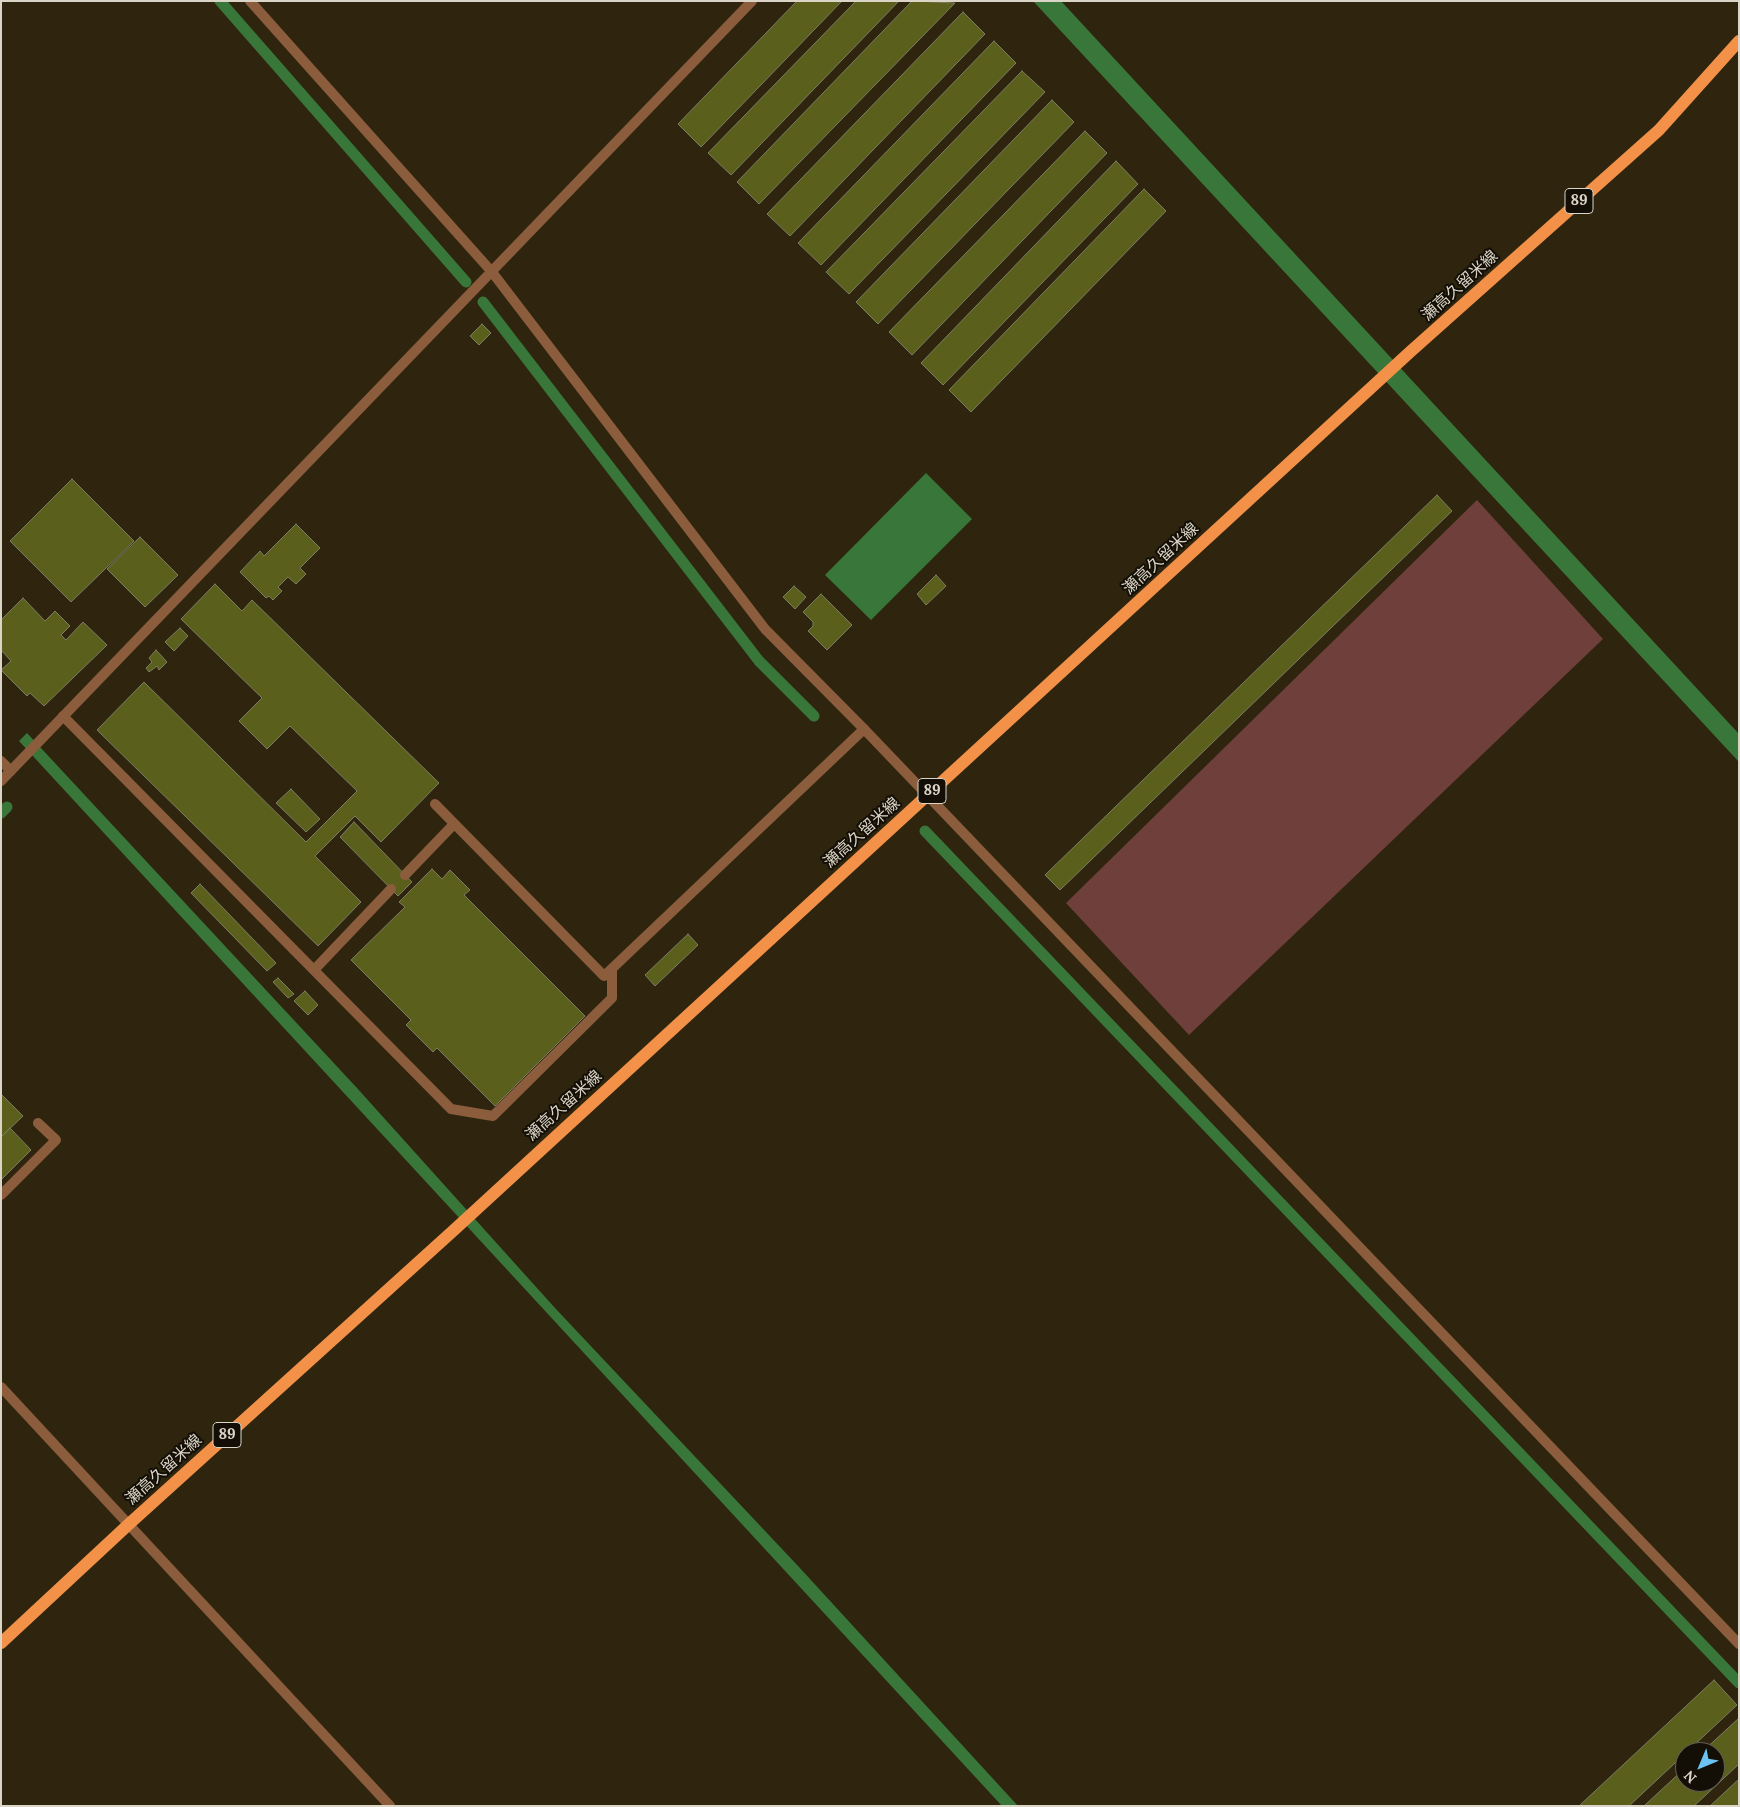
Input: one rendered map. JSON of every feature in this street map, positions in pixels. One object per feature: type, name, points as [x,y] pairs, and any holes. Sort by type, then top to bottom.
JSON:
[{"type":"main road","name":"瀬高久留米線","points":[[1,1643],[129,1524],[454,1230],[1410,352],[1659,130],[1739,41]]},
{"type":"street","points":[[250,1],[492,272],[765,629],[864,729],[1739,1644]]},
{"type":"street","points":[[1,781],[752,1]]},
{"type":"street","points":[[64,716],[451,1109],[493,1116],[612,998],[612,969]]},
{"type":"street","points":[[435,804],[604,976],[864,729]]},
{"type":"street","points":[[1,761],[11,771]]},
{"type":"street","points":[[405,875],[454,824]]},
{"type":"street","points":[[314,970],[391,889]]},
{"type":"street","points":[[1,1195],[56,1140],[38,1123]]},
{"type":"street","points":[[1,1387],[390,1806]]},
{"type":"shaded area","points":[[1033,1],[1061,1],[1739,734],[1739,762]]},
{"type":"shaded area","points":[[926,473],[972,519],[871,620],[825,575]]},
{"type":"shaded area","points":[[1477,500],[1603,639],[1189,1035],[1066,903]]},
{"type":"shaded area","points":[[27,733],[357,1088],[555,1308],[799,1567],[1018,1806],[1002,1806],[19,741]]},
{"type":"building","points":[[797,1],[842,1],[701,147],[678,124]]},
{"type":"building","points":[[856,1],[899,1],[731,175],[708,153]]},
{"type":"building","points":[[912,1],[955,3],[759,204],[737,182]]},
{"type":"building","points":[[963,12],[985,34],[790,236],[767,214]]},
{"type":"building","points":[[994,41],[1016,63],[821,265],[798,243]]},
{"type":"building","points":[[1022,71],[1045,92],[849,294],[826,272]]},
{"type":"building","points":[[1052,100],[1074,122],[878,324],[856,302]]},
{"type":"building","points":[[1085,131],[1107,153],[912,355],[889,332]]},
{"type":"building","points":[[1116,161],[1138,184],[943,385],[921,363]]},
{"type":"building","points":[[1144,189],[1166,211],[971,412],[949,390]]},
{"type":"building","points":[[482,324],[491,333],[479,345],[470,336]]},
{"type":"building","points":[[72,479],[134,541],[71,602],[10,541]]},
{"type":"building","points":[[1437,495],[1452,511],[1060,890],[1045,875]]},
{"type":"building","points":[[296,524],[320,548],[300,568],[306,574],[296,584],[288,577],[278,587],[282,591],[273,600],[269,596],[266,598],[240,572],[260,551],[264,556]]},
{"type":"building","points":[[140,537],[178,575],[145,607],[107,569]]},
{"type":"building","points":[[936,575],[946,586],[926,605],[917,594]]},
{"type":"building","points":[[215,584],[242,611],[252,600],[439,783],[381,842],[355,816],[315,856],[361,902],[318,946],[97,730],[144,682],[306,842],[357,791],[290,726],[267,749],[239,721],[262,698],[181,619]]},
{"type":"building","points":[[794,586],[806,597],[795,609],[783,597]]},
{"type":"building","points":[[821,594],[852,625],[827,650],[808,631],[813,626],[813,622],[803,612]]},
{"type":"building","points":[[23,598],[45,621],[55,611],[70,626],[61,635],[66,640],[83,622],[107,645],[44,706],[30,693],[27,696],[1,670],[11,661],[1,650],[1,620]]},
{"type":"building","points":[[180,628],[188,636],[174,651],[165,642]]},
{"type":"building","points":[[156,650],[167,662],[159,670],[157,666],[149,672],[146,668],[152,662],[149,658]]},
{"type":"building","points":[[291,789],[320,819],[306,832],[276,803]]},
{"type":"building","points":[[354,822],[412,882],[398,896],[340,837]]},
{"type":"building","points":[[432,869],[442,879],[450,870],[470,890],[464,895],[585,1016],[495,1106],[437,1048],[433,1052],[406,1025],[411,1020],[351,960],[405,907],[399,902]]},
{"type":"building","points":[[200,884],[276,963],[267,971],[191,893]]},
{"type":"building","points":[[688,934],[698,945],[655,986],[645,975]]},
{"type":"building","points":[[278,978],[294,994],[288,998],[273,982]]},
{"type":"building","points":[[305,991],[318,1005],[308,1015],[294,1001]]},
{"type":"building","points":[[1,1094],[23,1116],[1,1137]]},
{"type":"building","points":[[10,1128],[31,1150],[1,1180],[1,1137]]},
{"type":"building","points":[[1714,1680],[1737,1705],[1697,1742],[1675,1742],[1675,1763],[1629,1806],[1579,1806]]},
{"type":"building","points":[[1739,1718],[1739,1764],[1725,1777],[1725,1742],[1713,1742]]},
{"type":"building","points":[[1675,1777],[1675,1792],[1709,1792],[1694,1806],[1644,1806]]},
{"type":"building","points":[[1739,1779],[1739,1806],[1710,1806]]},
{"type":"waterway","points":[[220,1],[466,282]]},
{"type":"waterway","points":[[483,302],[759,661],[814,716]]},
{"type":"waterway","points":[[1,813],[7,807]]},
{"type":"waterway","points":[[925,831],[1739,1683]]}]
